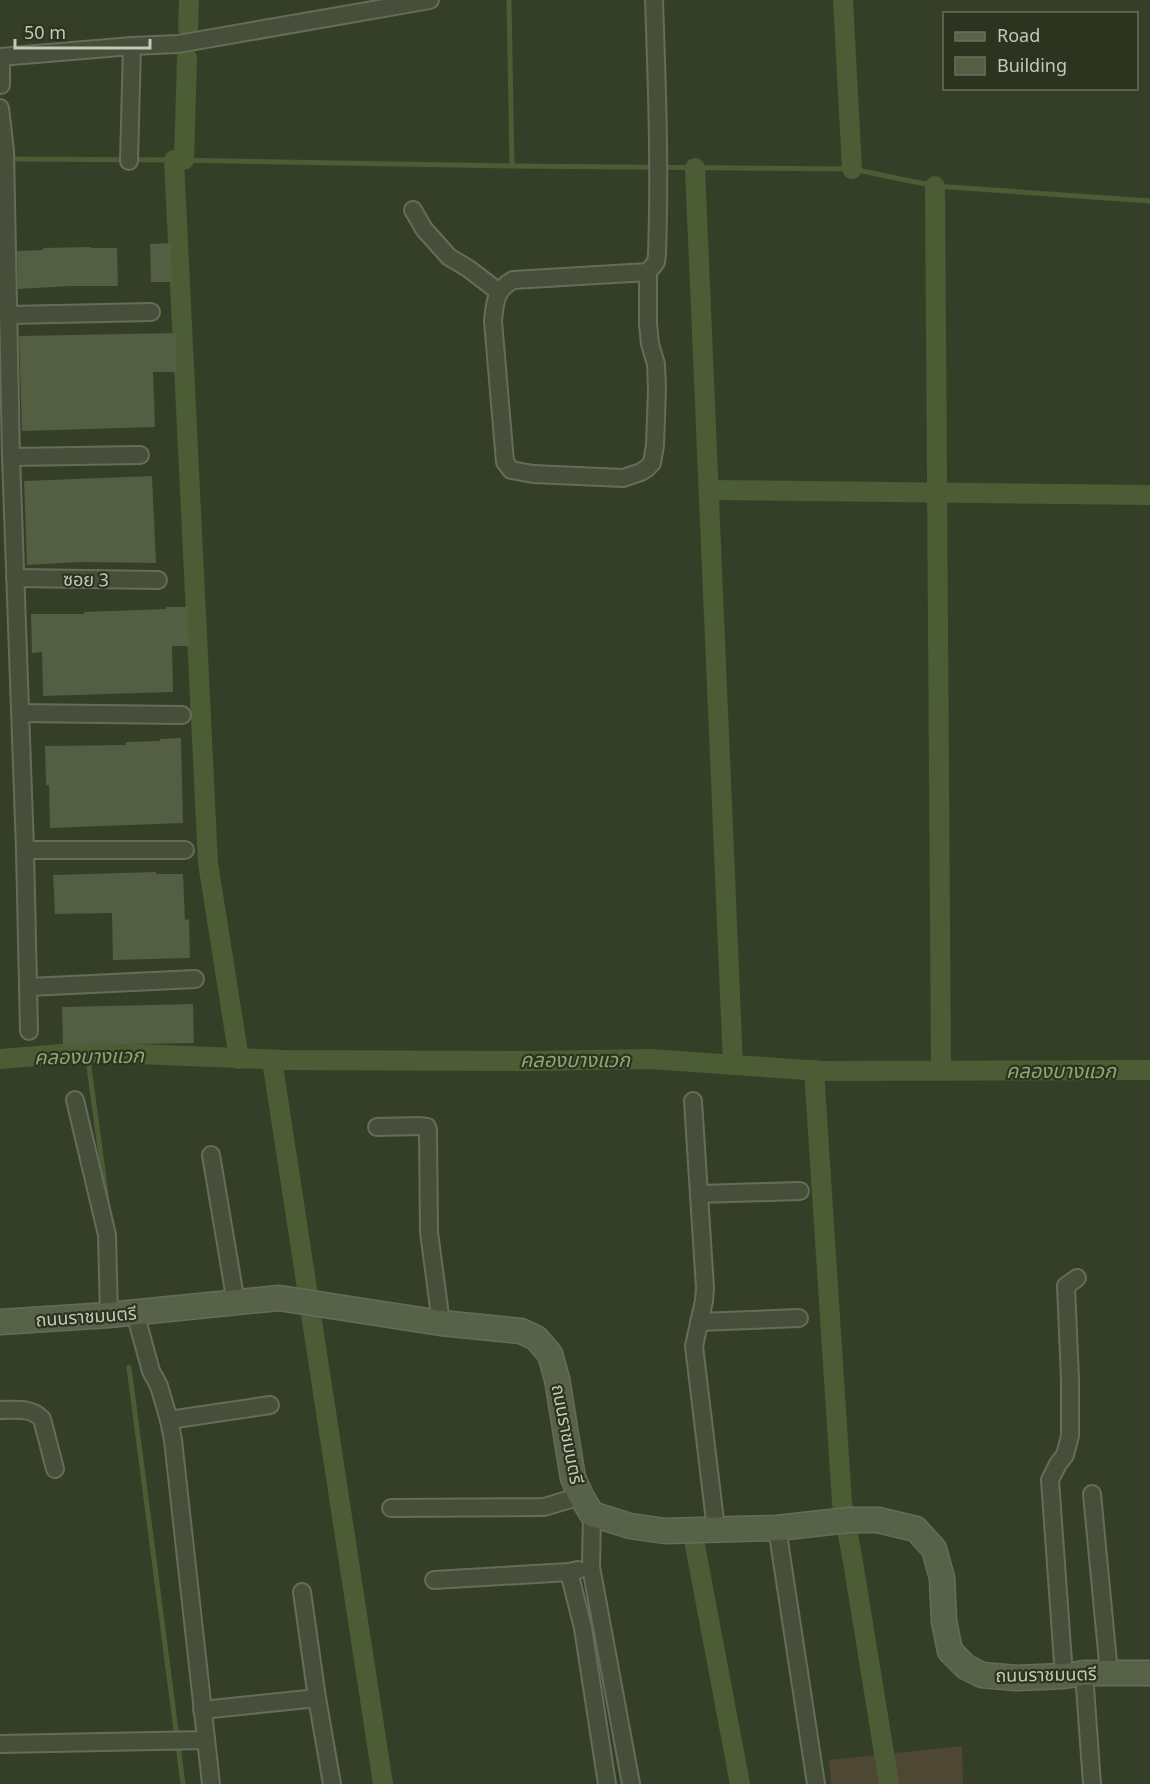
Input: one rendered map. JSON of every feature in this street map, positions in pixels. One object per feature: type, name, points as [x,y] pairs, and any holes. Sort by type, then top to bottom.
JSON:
[{"type":"street","points":[[1,85],[0,57],[178,44],[430,0]]},
{"type":"street","points":[[648,272],[513,280],[503,285],[495,299],[493,321],[505,462],[511,470],[532,474],[623,478],[647,468],[652,463],[656,445],[657,388],[656,364],[650,344],[648,324],[648,272],[656,262],[660,188],[654,0]]},
{"type":"street","points":[[129,161],[132,46]]},
{"type":"street","points":[[0,108],[5,151],[11,457],[26,850],[29,1031]]},
{"type":"street","points":[[413,210],[424,229],[449,257],[499,292]]},
{"type":"street","points":[[8,315],[151,312]]},
{"type":"street","points":[[11,457],[140,455]]},
{"type":"street","name":"ซอย 3","points":[[15,578],[158,580]]},
{"type":"street","points":[[20,713],[182,715]]},
{"type":"street","points":[[26,850],[185,850]]},
{"type":"street","points":[[29,987],[195,978]]},
{"type":"street","points":[[75,1100],[107,1235],[109,1316]]},
{"type":"street","points":[[693,1101],[705,1288],[694,1346],[716,1529]]},
{"type":"street","points":[[377,1127],[418,1126],[427,1127],[428,1130],[429,1232],[441,1323]]},
{"type":"street","points":[[211,1155],[236,1303]]},
{"type":"street","points":[[699,1194],[800,1191]]},
{"type":"street","points":[[1077,1278],[1066,1286],[1070,1436],[1065,1455],[1050,1480],[1074,1675],[1092,1784]]},
{"type":"street","name":"ถนนราชมนตรี","points":[[0,1322],[109,1316],[279,1298],[441,1323],[521,1331],[536,1338],[550,1354],[557,1379],[573,1478],[587,1505],[630,1526],[665,1531],[777,1528],[849,1520],[878,1520],[916,1529],[934,1549],[942,1578],[944,1621],[950,1651],[966,1667],[982,1675],[1005,1677],[1150,1672]]},
{"type":"street","points":[[135,1313],[151,1371],[159,1386],[169,1420],[202,1710],[200,1740],[211,1784]]},
{"type":"street","points":[[699,1322],[799,1318]]},
{"type":"street","points":[[169,1420],[270,1405]]},
{"type":"street","points":[[0,1410],[27,1410],[37,1413],[42,1419],[55,1469]]},
{"type":"street","points":[[1092,1494],[1109,1673]]},
{"type":"street","points":[[391,1508],[587,1505],[591,1568],[631,1784]]},
{"type":"street","points":[[777,1528],[816,1784]]},
{"type":"street","points":[[434,1580],[569,1572],[591,1568]]},
{"type":"street","points":[[569,1572],[583,1628],[607,1784]]},
{"type":"street","points":[[302,1592],[332,1784]]},
{"type":"street","points":[[202,1710],[317,1698]]},
{"type":"street","points":[[0,1744],[200,1740]]},
{"type":"shaded area","points":[[962,1746],[963,1784],[831,1784],[829,1760]]},
{"type":"building","points":[[171,243],[172,282],[151,282],[150,244]]},
{"type":"building","points":[[117,248],[118,286],[18,289],[17,251]]},
{"type":"building","points":[[176,333],[177,372],[153,372],[155,427],[22,431],[19,336]]},
{"type":"building","points":[[152,476],[156,563],[81,562],[27,565],[24,481]]},
{"type":"building","points":[[166,607],[188,607],[189,646],[172,646],[173,692],[43,696],[42,652],[32,653],[31,614],[84,614],[84,612],[166,609]]},
{"type":"building","points":[[181,738],[183,823],[50,828],[45,746],[126,745],[126,742]]},
{"type":"building","points":[[156,872],[156,874],[183,874],[185,920],[189,919],[190,958],[113,960],[112,913],[55,914],[53,875]]},
{"type":"building","points":[[193,1004],[194,1043],[63,1045],[62,1007]]},
{"type":"waterway","points":[[188,28],[189,0]]},
{"type":"waterway","points":[[509,0],[512,166]]},
{"type":"waterway","points":[[843,0],[852,169]]},
{"type":"waterway","points":[[184,160],[187,58]]},
{"type":"waterway","points":[[8,159],[852,169],[935,186],[1150,201]]},
{"type":"waterway","points":[[174,160],[208,863],[239,1059]]},
{"type":"waterway","points":[[695,168],[733,1065]]},
{"type":"waterway","points":[[935,186],[941,1070]]},
{"type":"waterway","points":[[709,490],[1150,495]]},
{"type":"waterway","points":[[87,1052],[107,1201]]},
{"type":"waterway","name":"คลองบางแวก","points":[[0,1059],[87,1052],[285,1060],[650,1059],[821,1071],[1150,1070]]},
{"type":"waterway","points":[[272,1060],[383,1784]]},
{"type":"waterway","points":[[814,1070],[842,1503],[889,1784]]},
{"type":"waterway","points":[[129,1367],[183,1784]]},
{"type":"waterway","points":[[694,1540],[740,1784]]}]
